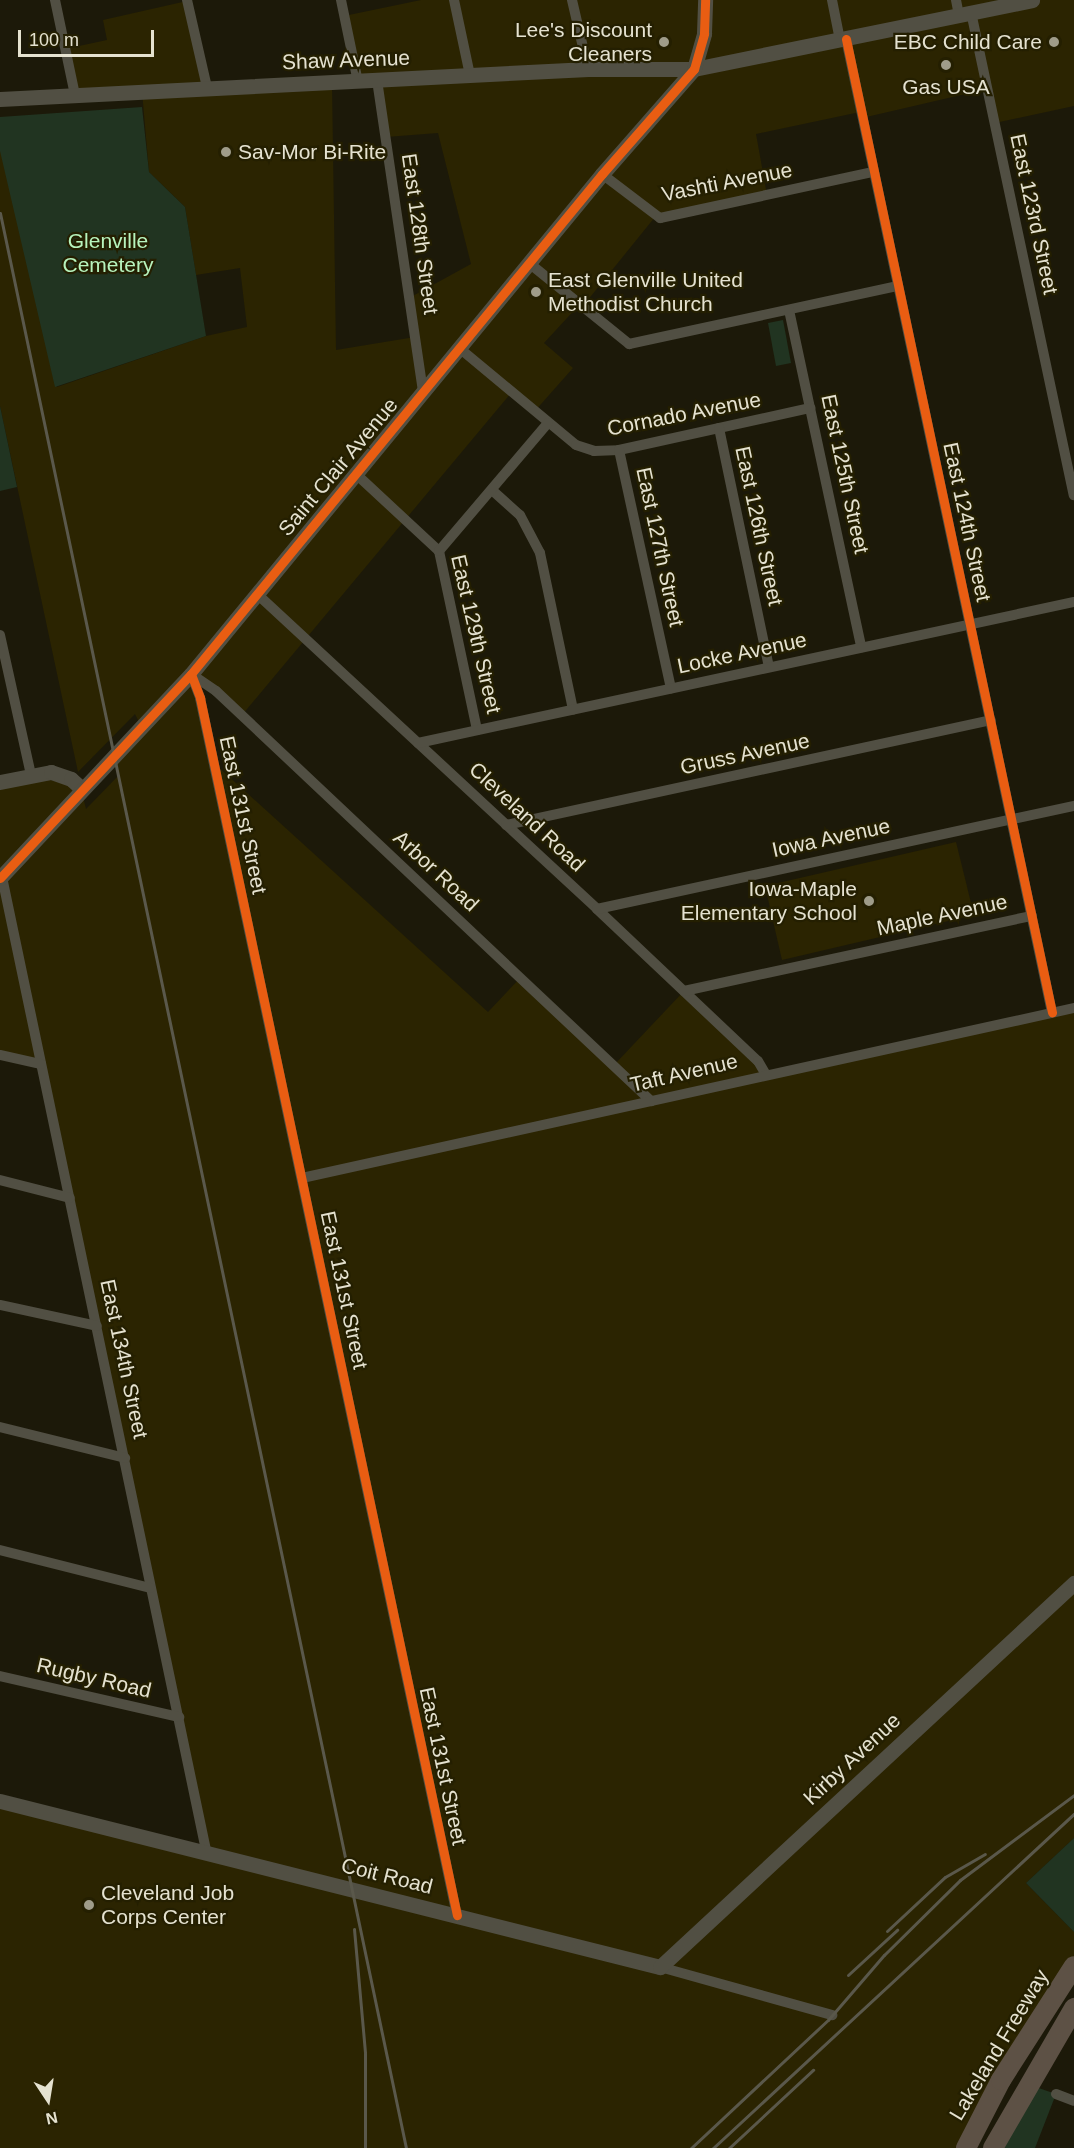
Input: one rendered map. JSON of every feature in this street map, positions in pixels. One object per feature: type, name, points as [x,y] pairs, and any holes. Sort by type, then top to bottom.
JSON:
[{"type":"highway","name":"Lakeland Freeway","points":[[966,2148],[1001,2080],[1074,1966]]},
{"type":"highway","points":[[993,2148],[1074,2008]]},
{"type":"street","points":[[55,0],[75,95]]},
{"type":"street","points":[[187,0],[207,87]]},
{"type":"street","points":[[341,0],[358,82]]},
{"type":"street","points":[[454,0],[470,75]]},
{"type":"street","points":[[573,0],[588,69]]},
{"type":"street","points":[[705,0],[704,33],[694,69],[843,40],[962,9],[1032,0]]},
{"type":"street","name":"East 124th Street","points":[[832,0],[873,172],[1052,1012]]},
{"type":"street","name":"East 123rd Street","points":[[962,9],[1074,495]]},
{"type":"street","name":"Shaw Avenue","points":[[0,99],[588,69],[694,69]]},
{"type":"street","name":"Saint Clair Avenue","points":[[1,878],[81,788],[191,674],[423,393],[458,347],[602,174],[694,69]]},
{"type":"street","name":"East 128th Street","points":[[377,80],[423,393]]},
{"type":"street","name":"Vashti Avenue","points":[[602,174],[660,218],[873,172]]},
{"type":"street","points":[[529,263],[629,344],[897,286]]},
{"type":"street","name":"East 125th Street","points":[[789,310],[861,647]]},
{"type":"street","name":"Cornado Avenue","points":[[458,347],[576,445],[594,451],[619,450],[810,408]]},
{"type":"street","points":[[439,551],[493,491],[548,423]]},
{"type":"street","name":"East 126th Street","points":[[718,428],[769,667]]},
{"type":"street","name":"East 127th Street","points":[[619,450],[671,688]]},
{"type":"street","name":"East 129th Street","points":[[356,474],[439,551],[477,730]]},
{"type":"street","points":[[493,491],[520,515],[540,553],[573,710]]},
{"type":"street","name":"Cleveland Road","points":[[256,593],[684,991],[758,1061],[766,1075]]},
{"type":"street","name":"Locke Avenue","points":[[418,743],[1074,602]]},
{"type":"street","points":[[0,635],[31,775]]},
{"type":"street","name":"Arbor Road","points":[[191,674],[216,692],[651,1101]]},
{"type":"street","name":"East 131st Street","points":[[191,674],[201,703],[457,1915]]},
{"type":"street","name":"Gruss Avenue","points":[[506,825],[991,720]]},
{"type":"street","points":[[0,782],[31,775],[61,775],[81,788]]},
{"type":"street","name":"Iowa Avenue","points":[[597,909],[1074,806]]},
{"type":"street","name":"East 134th Street","points":[[1,878],[206,1850]]},
{"type":"street","name":"Maple Avenue","points":[[684,991],[1032,915]]},
{"type":"street","name":"Taft Avenue","points":[[302,1178],[1074,1008]]},
{"type":"street","points":[[0,1055],[41,1064]]},
{"type":"street","points":[[0,1180],[70,1198]]},
{"type":"street","points":[[0,1305],[97,1326]]},
{"type":"street","points":[[0,1427],[125,1458]]},
{"type":"street","points":[[0,1550],[150,1588]]},
{"type":"street","name":"Kirby Avenue","points":[[660,1967],[1074,1583]]},
{"type":"street","name":"Rugby Road","points":[[0,1676],[179,1717]]},
{"type":"street","name":"Coit Road","points":[[0,1801],[206,1850],[660,1967],[832,2015]]},
{"type":"street","points":[[1056,2094],[1074,2101]]},
{"type":"shaded area","points":[[421,0],[1074,0],[1074,106],[995,123],[987,89],[862,118],[860,112],[756,134],[767,195],[655,217],[583,306],[580,304],[544,343],[573,368],[534,412],[511,393],[242,715],[192,675],[214,763],[488,1012],[521,977],[615,1064],[684,991],[766,1075],[1074,1008],[1074,1838],[1026,1883],[1074,1932],[1074,1966],[966,2148],[0,2148],[0,1801],[206,1850],[41,1064],[0,1055],[0,782],[31,775],[81,788],[86,809],[119,775],[114,753],[141,726],[135,714],[78,772],[0,406],[0,132],[57,387],[206,336],[247,327],[240,268],[196,275],[185,207],[149,172],[142,91],[75,95],[65,49],[107,40],[103,20],[187,1],[207,87],[332,83],[336,350],[415,337],[409,298],[471,264],[438,133],[386,137],[377,81],[358,82],[344,16]]},
{"type":"shaded area","name":"Iowa-Maple Elementary School","points":[[956,842],[974,915],[782,960],[765,886]]},
{"type":"green space","name":"Glenville Cemetery","points":[[142,107],[149,172],[185,207],[206,336],[55,387],[0,151],[0,117]]},
{"type":"green space","points":[[783,320],[791,363],[776,366],[768,323]]},
{"type":"green space","points":[[0,406],[17,487],[0,491]]},
{"type":"green space","points":[[1074,1838],[1074,1932],[1026,1883]]},
{"type":"green space","points":[[1027,2084],[1056,2094],[1035,2148],[993,2148]]},
{"type":"railway","points":[[0,213],[406,2148]]},
{"type":"railway","points":[[691,2148],[828,2020],[884,1955],[960,1880],[1074,1795]]},
{"type":"railway","points":[[713,2148],[1074,1814]]},
{"type":"railway","points":[[887,1931],[945,1877],[985,1854]]},
{"type":"railway","points":[[354,1929],[365,2053],[365,2148]]},
{"type":"railway","points":[[848,1975],[897,1930]]},
{"type":"railway","points":[[729,2148],[813,2070]]},
{"type":"cycle path","points":[[0,878],[191,674],[602,174],[694,69],[704,33],[705,0]]},
{"type":"cycle path","points":[[846,39],[1052,1012]]},
{"type":"cycle path","points":[[191,674],[200,698],[457,1915]]},
{"type":"place","name":"Lee's Discount Cleaners","points":[[664,42]]},
{"type":"place","name":"EBC Child Care","points":[[1054,42]]},
{"type":"place","name":"Gas USA","points":[[946,65]]},
{"type":"place","name":"Sav-Mor Bi-Rite","points":[[226,152]]},
{"type":"place","name":"East Glenville United Methodist Church","points":[[536,292]]},
{"type":"place","name":"Iowa-Maple Elementary School","points":[[869,901]]},
{"type":"place","name":"Cleveland Job Corps Center","points":[[89,1905]]}]
